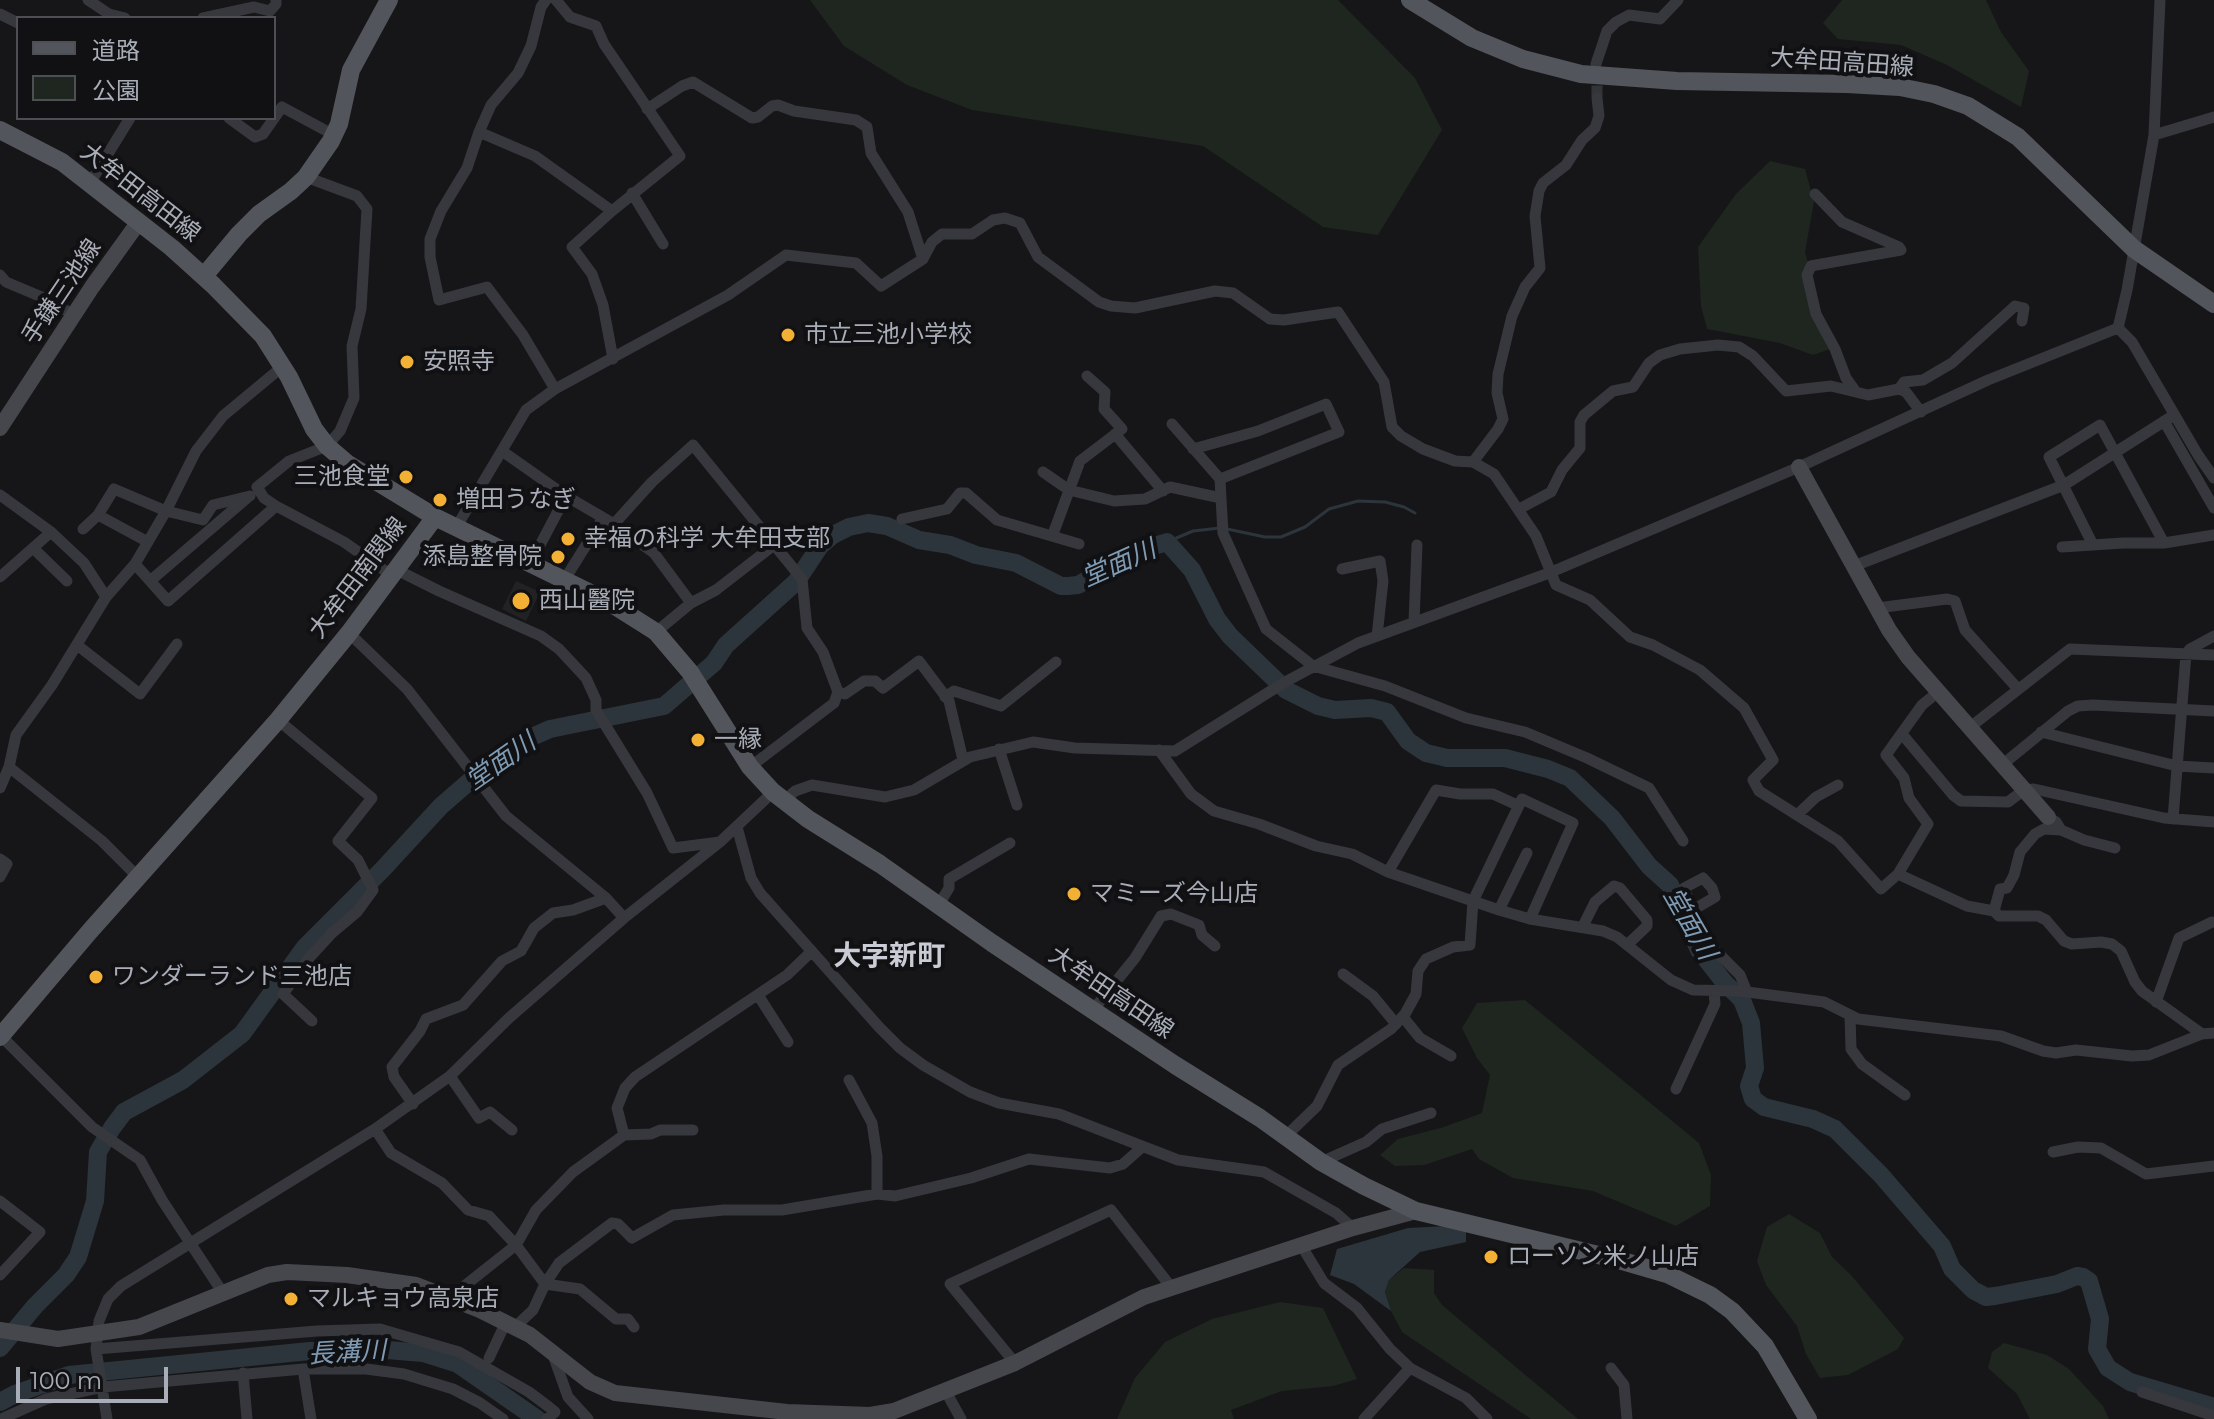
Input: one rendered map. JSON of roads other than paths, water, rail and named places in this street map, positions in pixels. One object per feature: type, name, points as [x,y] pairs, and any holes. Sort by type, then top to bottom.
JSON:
[{"type":"main road","points":[[204,276],[259,214],[306,177],[334,135],[351,70],[389,0]]},
{"type":"main road","name":"大牟田高田線","points":[[1410,0],[1472,38],[1523,59],[1581,74],[1677,81],[1900,87],[1934,94],[1968,106],[2018,137],[2109,227],[2165,272],[2214,304]]},
{"type":"main road","name":"大牟田高田線","points":[[0,130],[62,162],[204,276]]},
{"type":"main road","name":"大牟田南関線","points":[[0,1036],[278,720],[349,633],[435,517],[348,464],[327,446],[314,429],[263,336],[204,276]]},
{"type":"main road","name":"大牟田高田線","points":[[435,517],[565,579],[656,632],[695,680],[750,767],[779,796],[808,819],[880,864],[1093,1010],[1249,1110],[1321,1162],[1416,1211],[1619,1260],[1667,1274],[1694,1286],[1732,1311],[1765,1346],[1808,1419]]},
{"type":"street","points":[[88,0],[117,16]]},
{"type":"street","points":[[212,16],[254,7],[270,11],[276,0]]},
{"type":"street","points":[[546,0],[541,7],[531,46],[518,73],[491,105],[467,168],[441,211],[430,239],[430,257],[439,300],[487,287],[523,335],[555,389]]},
{"type":"street","points":[[556,0],[570,17],[596,26],[604,44],[680,156],[632,193],[572,247],[596,284],[613,359]]},
{"type":"street","points":[[1596,64],[1607,31],[1616,22],[1629,15],[1660,19],[1678,0]]},
{"type":"street","points":[[2118,328],[2154,135],[2160,0]]},
{"type":"street","points":[[647,109],[693,82],[752,118],[778,105],[794,111],[856,120],[867,127],[871,153],[908,212],[923,259]]},
{"type":"street","points":[[1473,462],[1503,419],[1497,393],[1498,374],[1512,316],[1525,287],[1540,268],[1535,216],[1539,191],[1543,183],[1566,165],[1582,140],[1595,128],[1599,116],[1597,98]]},
{"type":"street","points":[[278,104],[334,135]]},
{"type":"street","points":[[2154,135],[2214,117]]},
{"type":"street","points":[[90,183],[129,120]]},
{"type":"street","points":[[232,120],[255,137],[263,134],[270,120]]},
{"type":"street","points":[[479,132],[535,156],[612,211]]},
{"type":"street","points":[[150,581],[289,461],[327,446],[340,431],[354,398],[352,346],[361,309],[367,209],[357,196],[342,188],[319,184],[306,177]]},
{"type":"street","points":[[632,193],[663,244]]},
{"type":"street","points":[[1815,194],[1842,222],[1901,250],[1811,266],[1807,275],[1816,314],[1846,378],[1856,392]]},
{"type":"street","points":[[457,526],[526,410],[555,389],[728,295],[786,255],[856,263],[881,286],[923,259],[932,242],[942,234],[972,234],[993,220],[1005,218],[1020,223],[1038,257],[1099,302],[1111,306],[1135,308],[1215,291],[1233,293],[1270,319],[1284,320],[1338,312],[1384,382],[1392,427],[1423,449],[1455,461],[1473,462],[1494,474],[1536,536],[1556,585],[1590,600],[1630,637],[1653,645],[1700,670],[1744,708],[1773,760],[1753,780],[1759,791],[1838,841],[1881,889],[1898,874],[1928,824],[1909,798],[1904,778],[1886,755],[1922,705],[1938,692]]},
{"type":"street","name":"手鎌三池線","points":[[0,428],[138,223]]},
{"type":"street","points":[[0,275],[6,282],[74,315]]},
{"type":"street","points":[[1899,389],[1904,382],[1923,380],[1952,363],[2015,306],[2024,308],[2022,321]]},
{"type":"street","points":[[107,1419],[97,1340],[101,1312],[121,1286],[413,1104],[450,1076],[509,1018],[624,918],[779,796],[812,785],[885,797],[914,790],[963,760],[1033,742],[1075,748],[1175,751],[1313,666],[1377,636],[1549,573],[1799,467],[1988,380],[2118,328]]},
{"type":"street","points":[[2118,328],[2132,342],[2214,508]]},
{"type":"street","points":[[1519,509],[1551,492],[1562,470],[1580,448],[1580,422],[1584,415],[1613,391],[1633,387],[1649,363],[1660,355],[1718,345],[1739,347],[1753,356],[1786,391],[1831,386],[1868,395],[1899,389],[1906,392],[1921,412]]},
{"type":"street","points":[[0,788],[9,767],[16,735],[37,708],[106,597],[135,564],[196,451],[223,416],[282,367]]},
{"type":"street","points":[[1053,534],[1080,461],[1122,429],[1104,409],[1105,392],[1087,376]]},
{"type":"street","points":[[1193,449],[1258,431],[1326,404],[1339,432],[1220,479]]},
{"type":"street","points":[[1854,566],[2064,485],[2169,418]]},
{"type":"street","points":[[2169,418],[2214,478]]},
{"type":"street","points":[[1172,424],[1220,479],[1222,529],[1266,629],[1313,666],[1385,686],[1466,718],[1525,732],[1649,788],[1683,841]]},
{"type":"street","points":[[2093,545],[2049,457],[2100,425],[2164,543]]},
{"type":"street","points":[[1115,434],[1163,491]]},
{"type":"street","points":[[565,579],[609,521],[693,445],[798,575],[807,628],[823,652],[838,692],[834,703],[750,767]]},
{"type":"street","points":[[502,451],[654,553],[691,603]]},
{"type":"street","points":[[1799,467],[1877,608],[1908,657],[2061,830]]},
{"type":"street","points":[[1043,472],[1069,490],[1114,501],[1145,499],[1170,487],[1221,498]]},
{"type":"street","points":[[83,529],[98,515],[114,489],[166,511],[203,520],[213,505],[253,492],[393,572],[524,627],[559,649],[586,678],[596,700],[596,710],[647,793],[673,848],[720,842]]},
{"type":"street","points":[[902,519],[947,509],[960,493],[966,493],[997,520],[1079,544]]},
{"type":"street","points":[[0,495],[51,532],[84,563],[106,597]]},
{"type":"street","points":[[531,562],[566,496]]},
{"type":"street","points":[[135,564],[168,601],[276,506]]},
{"type":"street","points":[[98,515],[148,542]]},
{"type":"street","points":[[0,577],[51,532]]},
{"type":"street","points":[[2062,547],[2164,543],[2214,535]]},
{"type":"street","points":[[656,632],[691,603],[716,590],[774,545]]},
{"type":"street","points":[[1414,622],[1417,545]]},
{"type":"street","points":[[33,548],[67,581]]},
{"type":"street","points":[[1342,569],[1380,561],[1383,581],[1377,636]]},
{"type":"street","points":[[1877,608],[1947,599],[1955,601],[1965,630],[2018,689]]},
{"type":"street","points":[[349,633],[407,689],[506,816],[606,898],[624,918]]},
{"type":"street","points":[[2173,819],[2186,654],[2214,636]]},
{"type":"street","points":[[77,645],[140,694],[177,644]]},
{"type":"street","points":[[1969,728],[2070,649],[2214,655]]},
{"type":"street","points":[[838,692],[845,694],[864,681],[875,681],[883,688],[919,661],[949,701],[963,760]]},
{"type":"street","points":[[945,697],[954,691],[1001,706],[1056,662]]},
{"type":"street","points":[[2002,765],[2078,706],[2214,711]]},
{"type":"street","points":[[278,720],[372,798],[338,841],[358,860],[373,890],[357,912],[309,958],[283,994],[312,1021]]},
{"type":"street","points":[[2041,732],[2177,766],[2214,768]]},
{"type":"street","points":[[1902,734],[1961,801],[2008,802],[2024,790],[2034,789],[2173,819],[2214,822]]},
{"type":"street","points":[[999,749],[1017,805]]},
{"type":"street","points":[[1159,750],[1191,794],[1205,806],[1316,846],[1352,854],[1388,872],[1499,910],[1530,919],[1603,931],[1627,945],[1671,980],[1693,990],[1744,992],[1824,1002],[1858,1019],[2001,1036],[2056,1053],[2076,1050],[2149,1055],[2208,1034]]},
{"type":"street","points":[[9,767],[102,841],[138,877]]},
{"type":"street","points":[[1797,815],[1816,797],[1838,785]]},
{"type":"street","points":[[1388,872],[1436,790],[1493,794],[1517,805]]},
{"type":"street","points":[[1285,1137],[1317,1106],[1338,1065],[1400,1021],[1416,994],[1418,971],[1426,959],[1453,947],[1470,945],[1473,901],[1522,799],[1573,823],[1530,919]]},
{"type":"street","points":[[737,827],[751,878],[775,912],[900,1048],[944,1079],[999,1103],[1059,1114],[1178,1160],[1264,1172],[1336,1213],[1353,1228]]},
{"type":"street","points":[[1994,911],[2000,889],[2007,888],[2014,875],[2020,852],[2035,834],[2044,829],[2061,830],[2115,848]]},
{"type":"street","points":[[938,906],[949,888],[949,879],[1010,843]]},
{"type":"street","points":[[1499,910],[1527,853]]},
{"type":"street","points":[[0,859],[7,864],[0,877]]},
{"type":"street","points":[[1898,874],[1967,906],[1994,911],[1999,916],[2038,916],[2046,920],[2064,941],[2072,944],[2112,944],[2121,951],[2135,982],[2156,1002],[2208,1034]]},
{"type":"street","points":[[1583,926],[1595,902],[1614,886],[1620,888],[1647,920],[1647,926],[1627,945]]},
{"type":"street","points":[[413,1104],[394,1077],[392,1067],[426,1019],[463,1005],[502,961],[521,951],[534,928],[553,913],[573,910],[606,898]]},
{"type":"street","points":[[1693,910],[1714,949],[1740,975],[1744,992]]},
{"type":"street","points":[[1093,1010],[1135,958],[1161,916],[1171,914],[1199,925],[1202,935],[1215,946]]},
{"type":"street","points":[[2156,1002],[2179,938],[2212,922]]},
{"type":"street","points":[[624,1135],[617,1108],[625,1088],[635,1077],[787,975],[812,951]]},
{"type":"street","points":[[1343,974],[1420,1038],[1451,1056]]},
{"type":"street","points":[[1676,1089],[1720,991]]},
{"type":"street","points":[[758,995],[788,1042]]},
{"type":"street","points":[[1850,1015],[1851,1049],[1862,1064],[1905,1095]]},
{"type":"street","points":[[0,1036],[105,1137],[140,1160],[162,1200],[223,1293]]},
{"type":"street","points":[[450,1076],[479,1118],[490,1112],[512,1130]]},
{"type":"street","points":[[849,1080],[872,1123],[877,1156],[877,1194]]},
{"type":"street","points":[[1321,1162],[1366,1142],[1382,1129],[1431,1113]]},
{"type":"street","points":[[375,1129],[391,1153],[442,1183],[468,1210],[489,1216],[516,1245],[545,1284],[580,1289],[616,1319],[628,1319],[634,1327]]},
{"type":"street","points":[[456,1300],[463,1287],[516,1245],[536,1210],[573,1172],[624,1135],[693,1130]]},
{"type":"street","points":[[2053,1152],[2078,1147],[2101,1148],[2146,1174],[2214,1166]]},
{"type":"street","points":[[489,1358],[510,1324],[533,1310],[559,1263],[612,1223],[618,1224],[632,1238],[673,1215],[724,1210],[782,1210],[877,1194],[895,1196],[971,1178],[1029,1159],[1110,1168],[1123,1164],[1140,1149]]},
{"type":"street","points":[[0,1201],[40,1232],[0,1275]]},
{"type":"street","points":[[1015,1363],[950,1284],[1111,1210],[1171,1287]]},
{"type":"street","points":[[97,1340],[155,1322],[268,1275],[316,1272],[399,1281],[456,1300],[510,1324],[590,1382],[615,1393],[832,1417],[870,1415],[894,1411],[1015,1363],[1128,1303],[1353,1228],[1416,1211]]},
{"type":"street","points":[[1301,1245],[1324,1283],[1357,1308],[1390,1349],[1410,1368],[1466,1398],[1487,1419]]},
{"type":"street","points":[[0,1330],[58,1339],[97,1340],[380,1329],[459,1352],[529,1392],[551,1415]]},
{"type":"street","points":[[553,1355],[568,1397],[588,1419]]},
{"type":"street","points":[[1364,1419],[1410,1368]]},
{"type":"street","points":[[1611,1368],[1624,1385],[1627,1419]]},
{"type":"street","points":[[303,1369],[311,1419]]},
{"type":"street","points":[[3,1418],[46,1399],[103,1387],[243,1373],[366,1369],[404,1374],[453,1389],[503,1419]]},
{"type":"street","points":[[243,1373],[247,1419]]},
{"type":"street","points":[[945,1390],[961,1419]]},
{"type":"street","points":[[2142,1392],[2214,1416]]},
{"type":"waterway","points":[[1227,529],[1281,537],[1305,527],[1329,509],[1358,501],[1385,502],[1415,513]]},
{"type":"waterway","name":"堂面川","points":[[0,1348],[66,1275],[78,1257],[95,1201],[98,1152],[124,1112],[183,1080],[242,1034],[305,947],[441,806],[494,760],[525,740],[550,729],[664,706],[714,663],[726,645],[796,582],[820,546],[849,527],[868,523],[887,526],[919,540],[1016,563],[1061,586],[1078,585],[1138,551],[1167,542],[1192,570],[1217,619],[1230,636],[1286,690],[1318,706],[1335,710],[1371,708],[1387,712],[1408,741],[1426,753],[1447,758],[1505,758],[1570,778],[1612,818],[1649,866],[1670,885],[1699,950],[1742,1000],[1751,1023],[1755,1068],[1749,1086],[1753,1099],[1764,1107],[1813,1119],[1835,1129],[1881,1175],[1942,1246],[1952,1269],[1973,1290],[1986,1297],[1995,1296],[2083,1277],[2089,1281],[2100,1319],[2097,1349],[2108,1368],[2130,1382],[2214,1407]]},
{"type":"waterway","points":[[1167,542],[1193,531],[1220,528]]},
{"type":"waterway","name":"長溝川","points":[[0,1402],[69,1375],[310,1351],[376,1349],[423,1353],[458,1364],[537,1419]]},
{"type":"tunnel","points":[[1597,69],[1597,98]]},
{"type":"place","name":"市立三池小学校","points":[[788,335]]},
{"type":"place","name":"安照寺","points":[[407,362]]},
{"type":"place","name":"三池食堂","points":[[406,477]]},
{"type":"place","name":"増田うなぎ","points":[[440,500]]},
{"type":"place","name":"幸福の科学 大牟田支部","points":[[568,539]]},
{"type":"place","name":"添島整骨院","points":[[558,557]]},
{"type":"place","name":"西山醫院","points":[[521,601]]},
{"type":"place","name":"一縁","points":[[698,740]]},
{"type":"place","name":"マミーズ今山店","points":[[1074,894]]},
{"type":"place","name":"ワンダーランド三池店","points":[[96,977]]},
{"type":"place","name":"ローソン米ノ山店","points":[[1491,1257]]},
{"type":"place","name":"マルキョウ高泉店","points":[[291,1299]]},
{"type":"district","name":"大字新町","points":[[889,957]]}]
